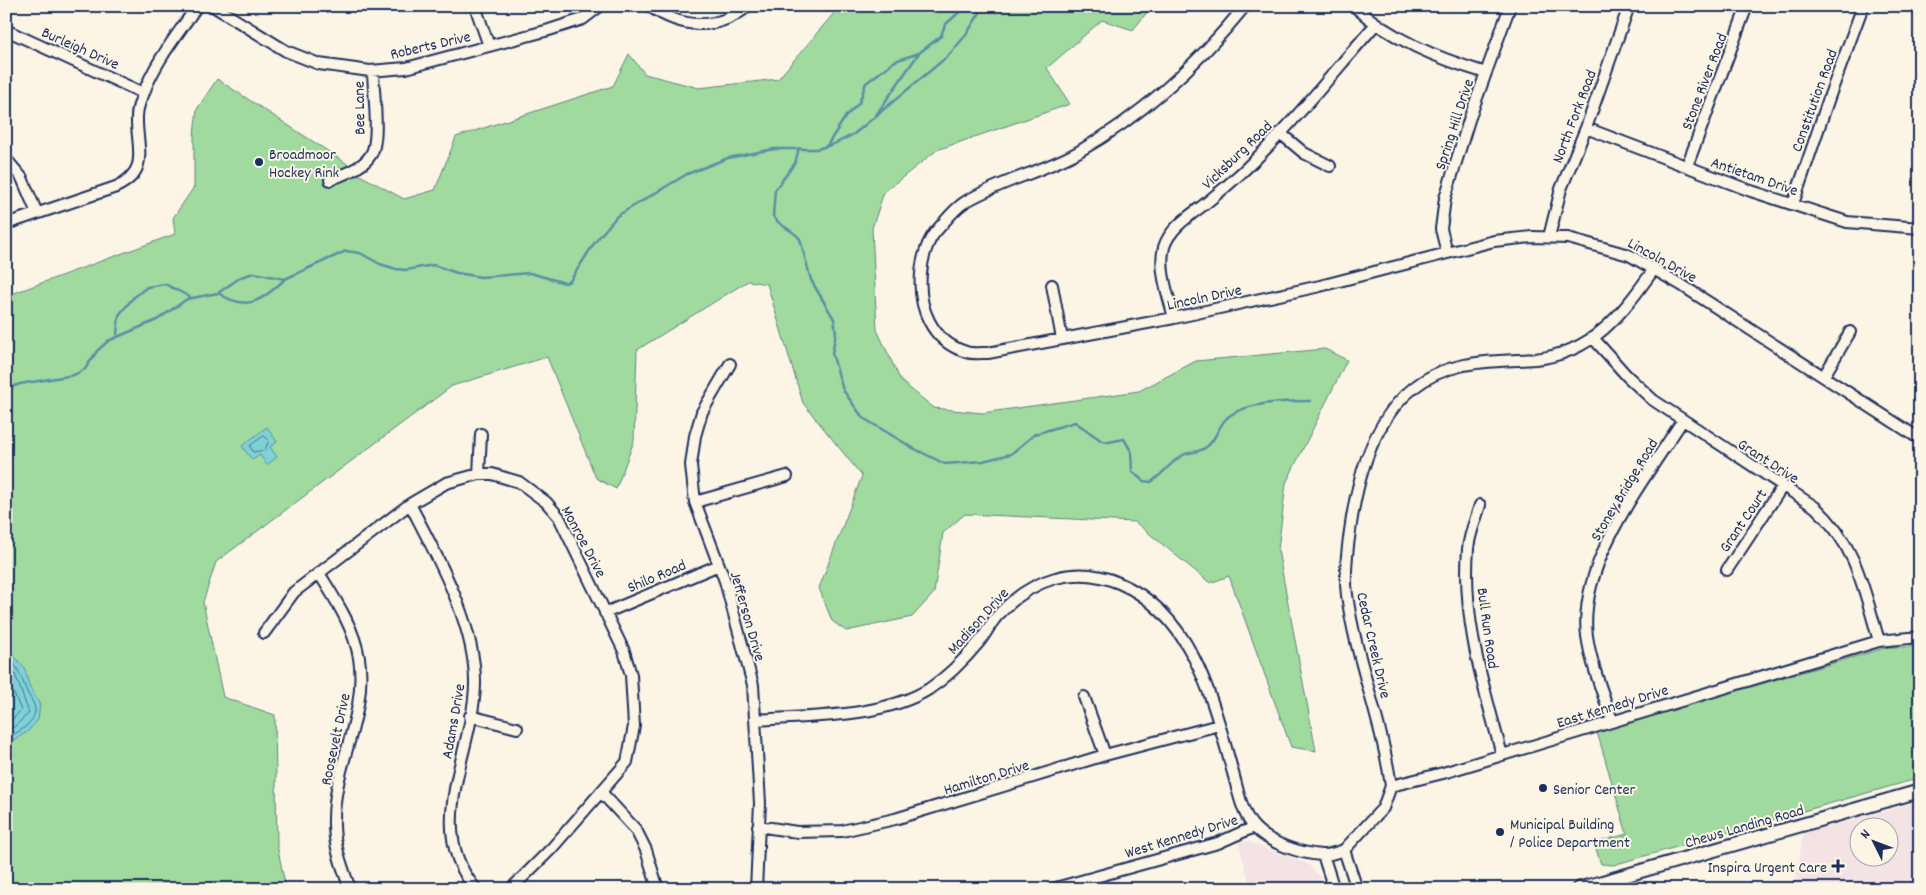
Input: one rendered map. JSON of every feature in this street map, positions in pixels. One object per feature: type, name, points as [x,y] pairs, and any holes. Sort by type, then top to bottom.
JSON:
[{"type":"main road","name":"Chews Landing Road","points":[[1578,889],[1602,885],[1920,791]]},
{"type":"street","points":[[6,224],[116,186],[128,181],[136,172],[140,161],[137,115],[143,93],[167,50],[198,6]]},
{"type":"street","name":"Roberts Drive","points":[[213,6],[286,51],[319,64],[373,71],[406,68],[583,20],[600,6]]},
{"type":"street","points":[[475,6],[489,46]]},
{"type":"street","points":[[649,6],[674,20],[706,24],[729,18],[748,6]]},
{"type":"street","name":"Lincoln Drive","points":[[1245,6],[1217,40],[1180,78],[1110,132],[1044,170],[963,203],[936,231],[922,258],[920,283],[925,317],[939,335],[967,353],[988,353],[1174,318],[1320,286],[1494,241],[1549,237],[1568,238],[1629,255],[1654,269],[1824,376],[1920,440]]},
{"type":"street","points":[[1354,6],[1375,25],[1441,59],[1486,73]]},
{"type":"street","name":"Spring Hill Drive","points":[[1447,253],[1441,229],[1445,198],[1510,6]]},
{"type":"street","name":"North Fork Road","points":[[1549,237],[1561,189],[1586,128],[1629,6]]},
{"type":"street","name":"Stone River Road","points":[[1686,166],[1747,6]]},
{"type":"street","name":"Constitution Road","points":[[1792,204],[1863,6]]},
{"type":"street","name":"Vicksburg Road","points":[[1174,318],[1162,261],[1164,247],[1171,233],[1239,177],[1375,25]]},
{"type":"street","name":"Burleigh Drive","points":[[6,30],[143,93]]},
{"type":"street","name":"Bee Lane","points":[[330,180],[359,167],[371,156],[375,139],[373,71]]},
{"type":"street","name":"Antietam Drive","points":[[1586,128],[1686,166],[1847,222],[1920,228]]},
{"type":"street","points":[[1280,133],[1304,153],[1330,166]]},
{"type":"street","points":[[6,159],[22,178],[36,213]]},
{"type":"street","name":"Cedar Creek Drive","points":[[1391,786],[1387,757],[1359,654],[1347,593],[1347,554],[1354,502],[1372,440],[1388,414],[1406,394],[1428,379],[1458,366],[1536,359],[1565,353],[1594,339],[1654,269]]},
{"type":"street","points":[[1052,285],[1062,339]]},
{"type":"street","points":[[1824,376],[1850,332]]},
{"type":"street","name":"Grant Drive","points":[[1594,339],[1627,376],[1653,400],[1682,421],[1815,507],[1831,521],[1856,563],[1879,641]]},
{"type":"street","name":"Jefferson Drive","points":[[730,364],[702,412],[695,436],[691,465],[696,502],[719,565],[754,685],[760,803],[756,889]]},
{"type":"street","name":"Stoney Bridge Road","points":[[1612,720],[1600,686],[1587,636],[1588,598],[1601,556],[1629,503],[1682,421]]},
{"type":"street","points":[[479,474],[481,434]]},
{"type":"street","name":"Monroe Drive","points":[[264,632],[294,592],[410,504],[446,483],[479,474],[492,474],[519,482],[546,502],[559,517],[624,651],[631,675],[634,726],[627,762],[552,848],[511,889]]},
{"type":"street","points":[[696,502],[787,476]]},
{"type":"street","name":"Grant Court","points":[[1727,570],[1782,487]]},
{"type":"street","name":"Adams Drive","points":[[410,504],[446,575],[468,632],[475,684],[470,716],[452,796],[451,819],[458,858],[464,874],[476,889]]},
{"type":"street","name":"Bull Run Road","points":[[1480,505],[1468,547],[1467,600],[1474,652],[1502,754]]},
{"type":"street","name":"Shilo Road","points":[[605,614],[719,565]]},
{"type":"street","name":"Roosevelt Drive","points":[[319,573],[346,617],[359,658],[360,686],[354,730],[340,779],[334,818],[337,853],[350,889]]},
{"type":"street","name":"Madison Drive","points":[[756,720],[852,712],[893,704],[928,689],[959,663],[980,642],[998,614],[1022,592],[1049,579],[1072,574],[1095,575],[1120,583],[1139,594],[1159,610],[1178,630],[1191,652],[1219,725],[1241,801],[1254,827]]},
{"type":"street","name":"East Kennedy Drive","points":[[1391,786],[1879,641],[1920,637]]},
{"type":"street","points":[[1084,697],[1105,755]]},
{"type":"street","points":[[470,716],[517,728]]},
{"type":"street","name":"Hamilton Drive","points":[[758,826],[797,832],[842,831],[895,819],[1105,755],[1219,725]]},
{"type":"street","points":[[1357,889],[1344,850],[1383,808],[1391,786]]},
{"type":"street","points":[[601,792],[636,830],[646,850],[658,889]]},
{"type":"street","name":"West Kennedy Drive","points":[[1052,889],[1218,843],[1254,827],[1275,842],[1323,855],[1344,850]]},
{"type":"street","points":[[1323,855],[1334,889]]},
{"type":"shaded area","points":[[1920,801],[1920,889],[1794,889],[1804,830],[1828,827],[1848,821],[1848,868],[1898,868],[1898,818],[1860,818]]},
{"type":"shaded area","points":[[1238,841],[1246,841],[1308,864],[1321,878],[1324,889],[1251,889]]},
{"type":"green space","points":[[840,6],[1152,6],[1133,30],[1102,20],[1047,68],[1070,104],[937,150],[884,192],[872,228],[877,330],[901,381],[934,408],[982,413],[1139,391],[1196,361],[1325,349],[1347,360],[1286,483],[1278,550],[1316,751],[1291,747],[1229,576],[1210,583],[1135,522],[965,514],[943,533],[934,593],[912,617],[846,631],[832,621],[819,588],[862,476],[803,403],[767,284],[748,281],[637,350],[634,441],[616,489],[596,478],[547,357],[452,386],[216,562],[203,602],[223,697],[275,715],[277,845],[286,889],[193,889],[190,882],[124,889],[6,889],[6,296],[175,234],[173,218],[194,187],[194,135],[197,109],[217,79],[346,163],[358,174],[404,199],[435,190],[456,137],[613,86],[629,54],[645,74],[699,88],[778,79]]},
{"type":"green space","points":[[1888,647],[1920,647],[1920,778],[1613,865],[1601,864],[1594,843],[1627,834],[1597,732]]},
{"type":"water","points":[[267,427],[277,442],[270,447],[277,457],[267,465],[260,455],[252,460],[242,446]]},
{"type":"water","points":[[6,646],[25,669],[29,685],[40,705],[38,720],[27,732],[14,740],[6,737]]},
{"type":"waterway","points":[[876,115],[919,53],[941,36],[945,25],[966,6]]},
{"type":"waterway","points":[[6,389],[20,384],[74,375],[85,369],[97,351],[108,341],[157,320],[187,299],[218,293],[241,277],[254,273],[285,279],[346,251],[360,253],[380,264],[396,269],[406,270],[433,265],[457,273],[481,277],[530,273],[565,283],[570,281],[595,242],[617,216],[687,174],[728,158],[774,149],[817,149],[834,144],[854,134],[948,56],[966,35],[984,6]]},
{"type":"waterway","points":[[826,147],[846,116],[859,103],[866,83],[895,61],[919,53]]},
{"type":"waterway","points":[[799,148],[795,163],[775,190],[773,216],[800,239],[811,280],[834,319],[836,333],[832,353],[843,390],[863,418],[913,448],[945,464],[983,461],[1011,454],[1035,434],[1075,422],[1102,441],[1109,442],[1124,439],[1131,451],[1132,471],[1143,481],[1151,482],[1183,455],[1202,450],[1208,445],[1214,439],[1225,420],[1232,414],[1253,406],[1289,401],[1310,401]]},
{"type":"waterway","points":[[218,293],[228,299],[246,303],[261,298],[285,279]]},
{"type":"waterway","points":[[117,334],[119,315],[133,298],[147,287],[165,284],[190,297]]},
{"type":"place","name":"Broadmoor Hockey Rink","points":[[259,162]]},
{"type":"place","name":"Senior Center","points":[[1543,788]]},
{"type":"place","name":"Municipal Building / Police Department","points":[[1500,832]]},
{"type":"place","name":"Inspira Urgent Care","points":[[1838,866]]}]
